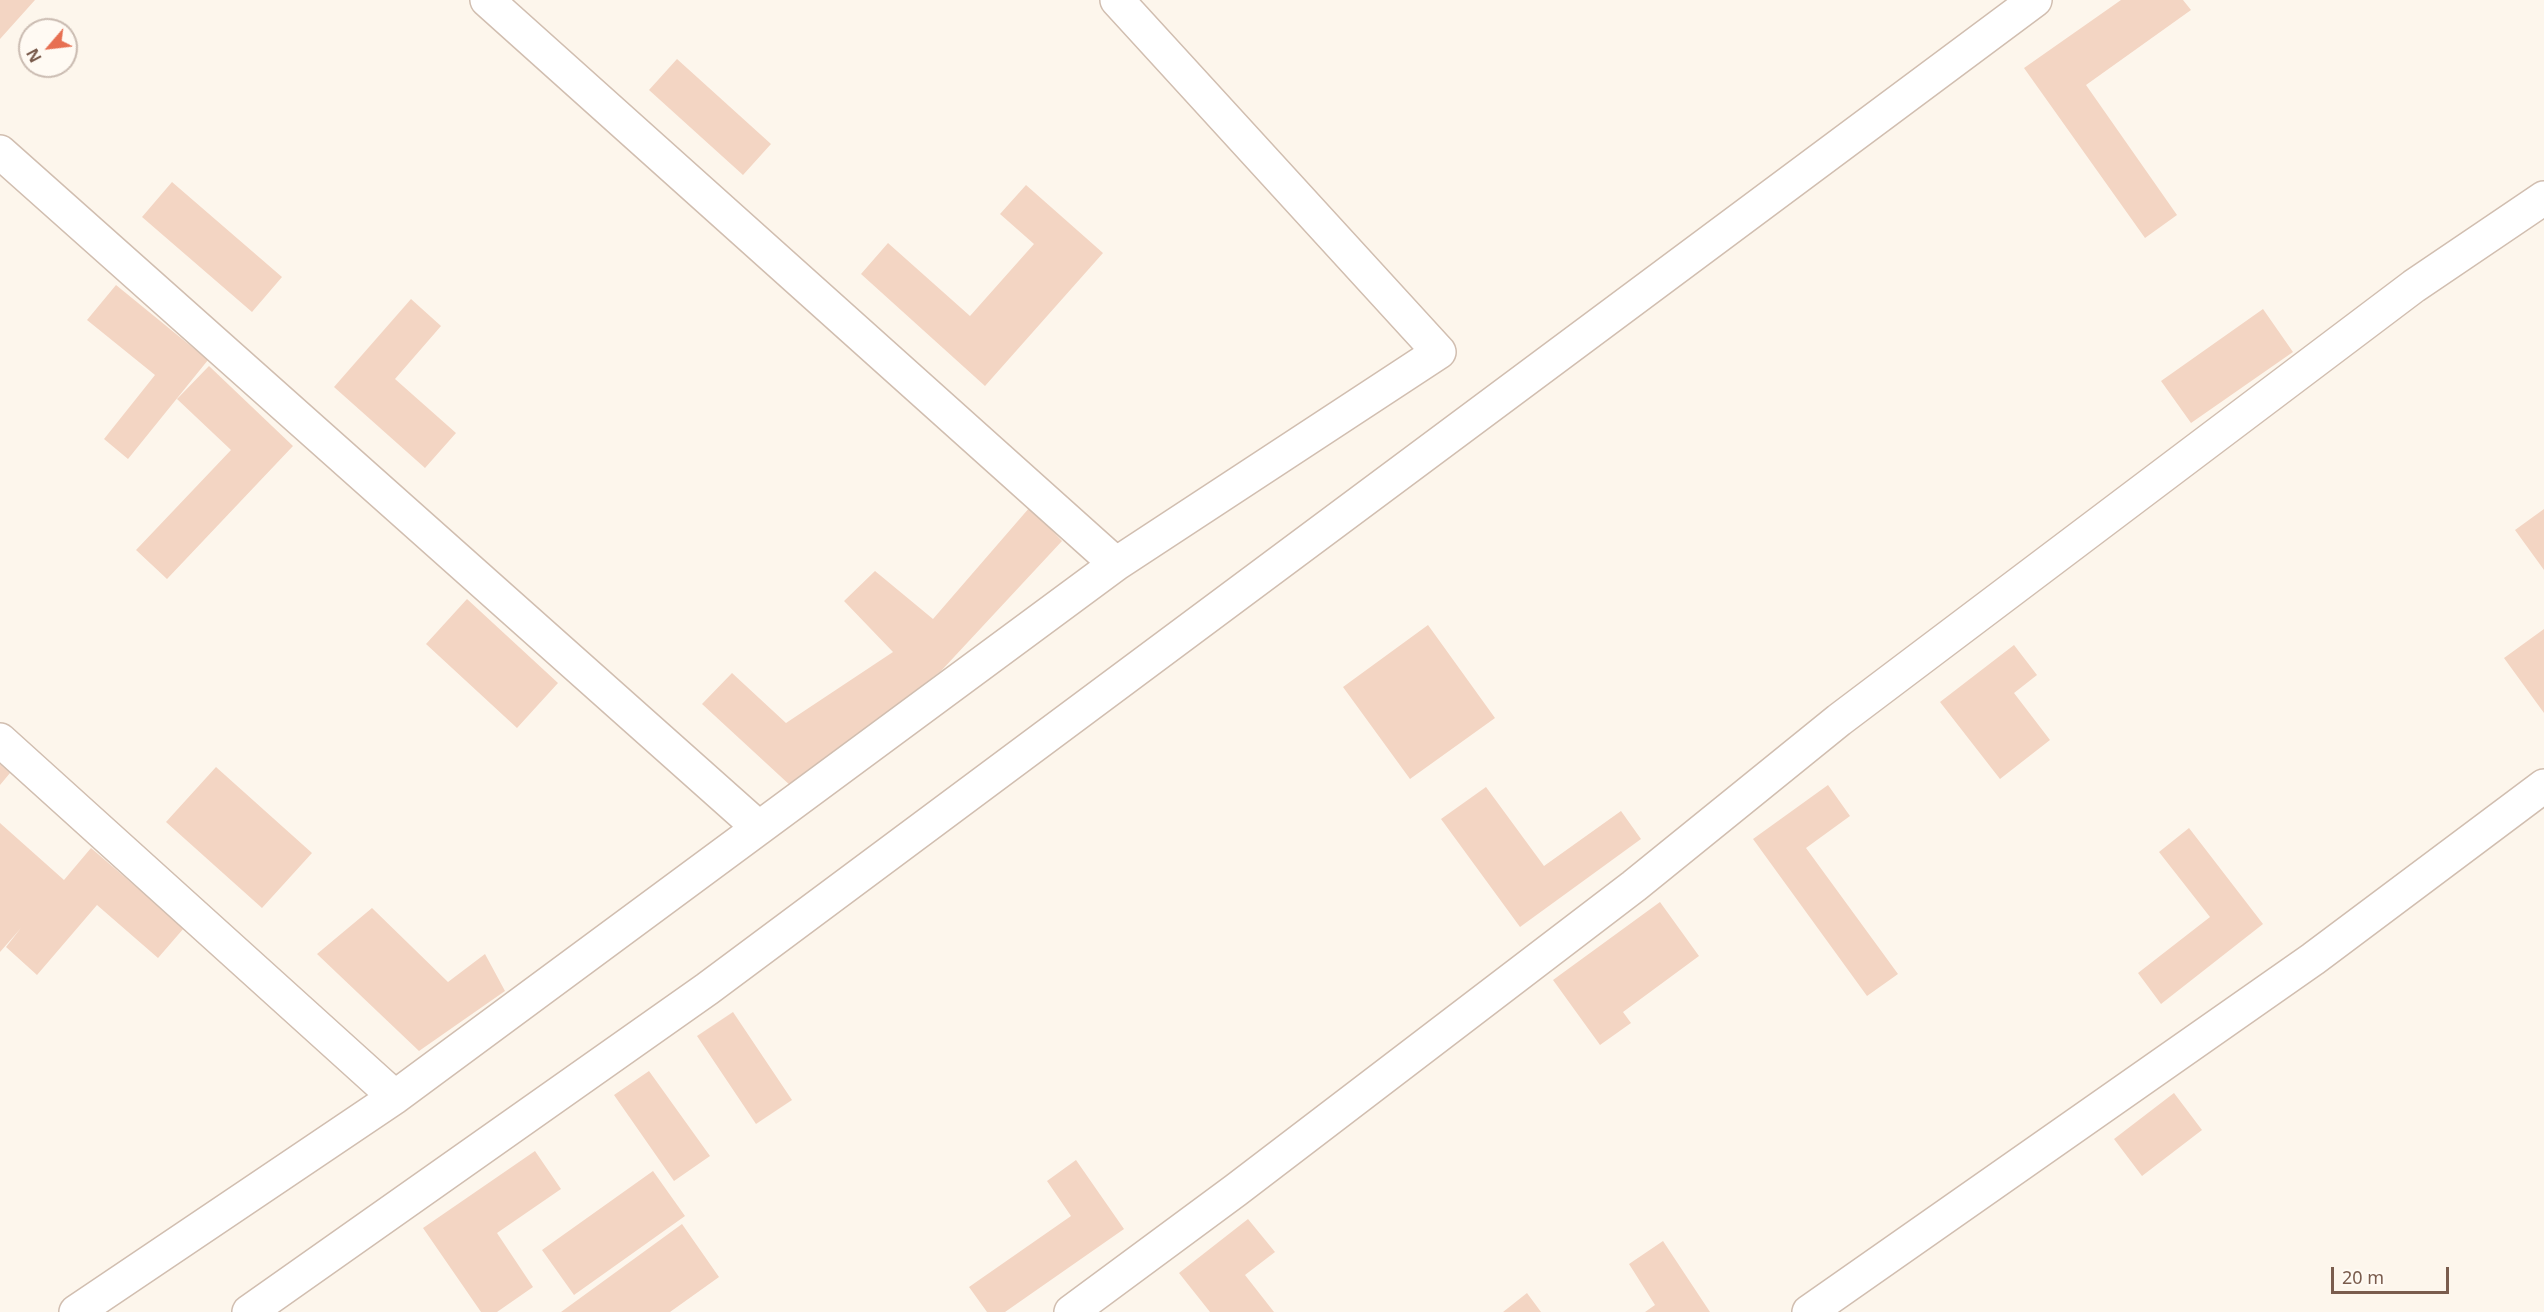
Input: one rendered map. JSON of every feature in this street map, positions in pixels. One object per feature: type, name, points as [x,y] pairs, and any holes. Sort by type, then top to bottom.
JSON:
[{"type":"street","points":[[487,0],[1116,564]]},
{"type":"street","points":[[76,1312],[395,1097],[1116,564],[1439,352],[1117,0]]},
{"type":"street","points":[[249,1312],[708,989],[2035,0]]},
{"type":"street","points":[[0,152],[758,827]]},
{"type":"street","points":[[1071,1312],[1236,1190],[1634,886],[1858,705],[2414,286],[2544,198]]},
{"type":"street","points":[[0,740],[395,1097]]},
{"type":"street","points":[[1809,1312],[2313,959],[2544,786]]},
{"type":"building","points":[[0,0],[35,0],[18,18],[0,39]]},
{"type":"building","points":[[2121,0],[2183,0],[2191,10],[2086,85],[2177,215],[2145,238],[2024,68]]},
{"type":"building","points":[[677,59],[771,144],[743,175],[649,90]]},
{"type":"building","points":[[172,182],[282,277],[252,312],[142,217]]},
{"type":"building","points":[[1026,185],[1103,253],[985,386],[861,274],[888,243],[970,316],[1034,244],[1000,214]]},
{"type":"building","points":[[116,285],[208,360],[128,459],[104,439],[155,375],[87,320]]},
{"type":"building","points":[[411,299],[441,326],[395,379],[456,433],[425,468],[334,387]]},
{"type":"building","points":[[2263,309],[2293,352],[2191,423],[2161,381]]},
{"type":"building","points":[[209,366],[293,446],[167,579],[136,550],[231,450],[177,399]]},
{"type":"building","points":[[1030,507],[1062,541],[941,671],[792,787],[702,704],[732,673],[786,723],[893,652],[844,601],[875,571],[933,619]]},
{"type":"building","points":[[2544,509],[2544,570],[2515,530]]},
{"type":"building","points":[[467,599],[558,683],[517,728],[426,644]]},
{"type":"building","points":[[1428,625],[1495,718],[1410,779],[1343,687]]},
{"type":"building","points":[[2544,629],[2544,713],[2504,658]]},
{"type":"building","points":[[2014,645],[2037,675],[2014,693],[2050,740],[2000,779],[1940,702]]},
{"type":"building","points":[[0,764],[10,773],[0,785]]},
{"type":"building","points":[[216,767],[312,853],[262,908],[166,822]]},
{"type":"building","points":[[1828,785],[1850,816],[1806,848],[1898,974],[1867,996],[1753,839]]},
{"type":"building","points":[[1486,787],[1544,866],[1621,811],[1641,839],[1520,927],[1441,819]]},
{"type":"building","points":[[0,823],[64,880],[91,848],[184,928],[158,958],[97,905],[37,975],[6,947],[21,928],[0,952]]},
{"type":"building","points":[[2189,828],[2263,924],[2161,1004],[2138,973],[2210,917],[2159,852]]},
{"type":"building","points":[[1660,902],[1699,956],[1623,1012],[1631,1023],[1600,1045],[1553,980]]},
{"type":"building","points":[[372,908],[448,982],[485,954],[505,991],[419,1051],[317,954]]},
{"type":"building","points":[[733,1012],[792,1100],[756,1124],[697,1036]]},
{"type":"building","points":[[649,1071],[710,1156],[674,1181],[614,1095]]},
{"type":"building","points":[[2174,1093],[2202,1130],[2142,1176],[2114,1139]]},
{"type":"building","points":[[535,1151],[561,1189],[497,1233],[533,1287],[497,1312],[481,1312],[423,1228]]},
{"type":"building","points":[[1076,1160],[1124,1229],[1005,1312],[987,1312],[969,1287],[1071,1216],[1047,1181]]},
{"type":"building","points":[[653,1171],[685,1216],[574,1295],[542,1250]]},
{"type":"building","points":[[1248,1219],[1275,1252],[1245,1275],[1274,1312],[1210,1312],[1179,1273]]},
{"type":"building","points":[[682,1224],[719,1277],[670,1312],[561,1312]]},
{"type":"building","points":[[1663,1241],[1710,1312],[1645,1312],[1655,1305],[1629,1264]]},
{"type":"building","points":[[1527,1293],[1541,1312],[1503,1312]]}]
